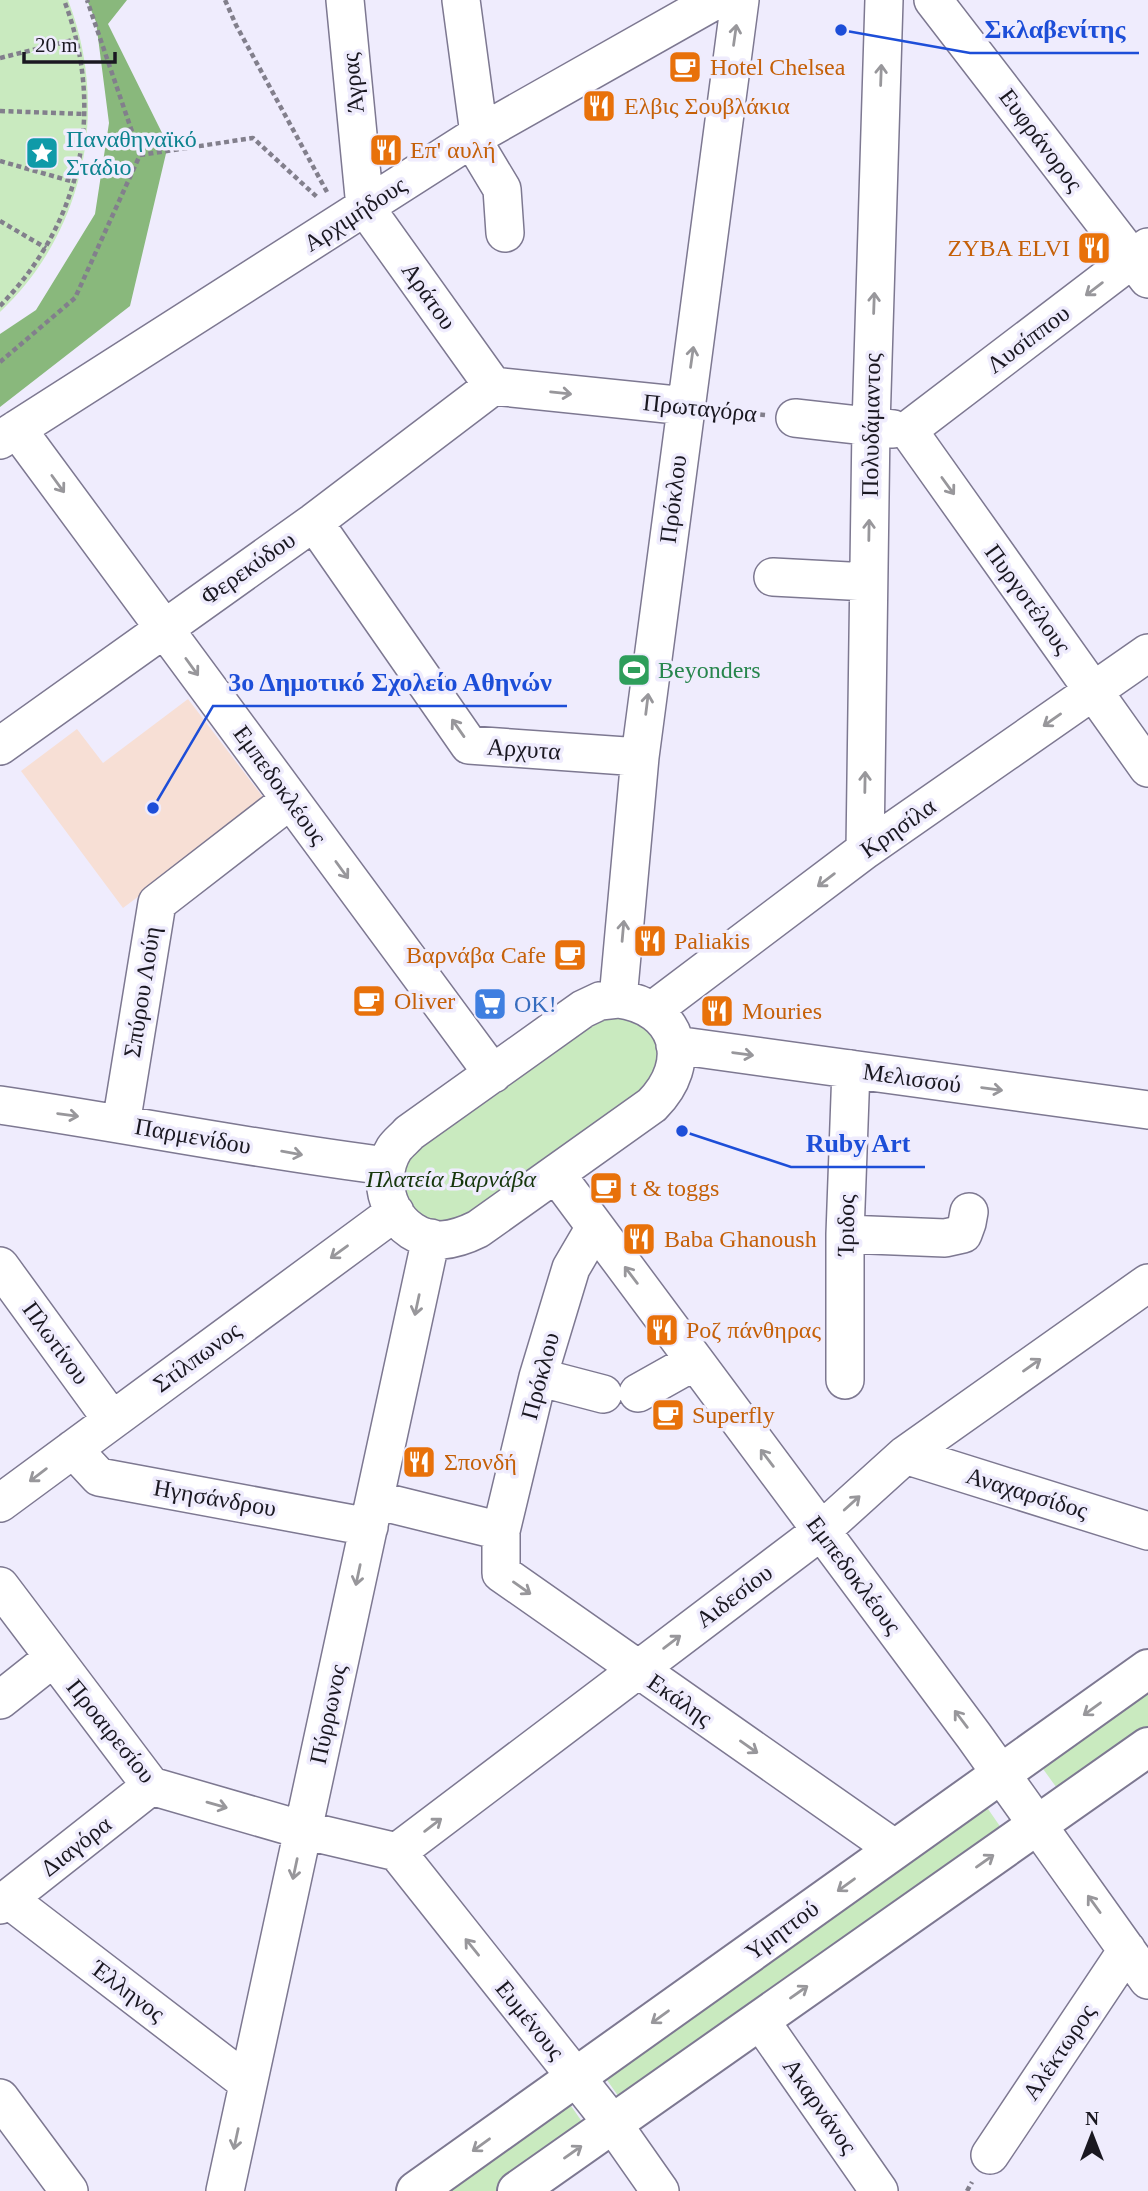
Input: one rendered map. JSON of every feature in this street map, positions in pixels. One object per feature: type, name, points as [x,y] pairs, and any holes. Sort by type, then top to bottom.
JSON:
[{"type":"main road","name":"Υμηττού","points":[[416,2191],[1148,1669]]},
{"type":"main road","points":[[517,2191],[1148,1746]]},
{"type":"street","name":"Άγρας","points":[[345,0],[354,214]]},
{"type":"street","points":[[461,0],[475,137],[502,189],[505,233]]},
{"type":"street","name":"Αρχιμήδους","points":[[8,434],[475,137],[716,0]]},
{"type":"street","name":"Πρόκλου","points":[[618,999],[640,757],[740,0]]},
{"type":"street","name":"Πολυδάμαντος","points":[[864,850],[871,426],[884,0]]},
{"type":"street","name":"Ευφράνορος","points":[[932,0],[1143,262]]},
{"type":"street","name":"Αράτου","points":[[354,214],[493,386]]},
{"type":"street","name":"Λυσίππου","points":[[908,430],[1143,262]]},
{"type":"street","name":"Πρωταγόρα","points":[[493,386],[686,406]]},
{"type":"street","name":"Φερεκύδου","points":[[0,746],[314,522],[493,386]]},
{"type":"street","points":[[795,418],[908,430]]},
{"type":"street","name":"Πυργοτέλους","points":[[908,430],[1148,768]]},
{"type":"street","name":"Εμπεδοκλέους","points":[[8,434],[164,627],[493,1074]]},
{"type":"street","name":"Αρχυτα","points":[[314,522],[469,745],[640,757]]},
{"type":"street","points":[[773,577],[868,582]]},
{"type":"street","name":"Κρησίλα","points":[[653,1010],[864,850],[1148,653]]},
{"type":"street","name":"Σπύρου Λούη","points":[[121,1124],[157,902],[290,800]]},
{"type":"street","points":[[618,999],[636,1001],[653,1010],[666,1023],[677,1058],[674,1076],[666,1092],[652,1105],[478,1229],[460,1238],[439,1240],[419,1235],[402,1224],[391,1207],[385,1187],[387,1167],[395,1148],[409,1133],[583,1009],[600,1001],[618,999]]},
{"type":"street","name":"Μελισσού","points":[[675,1045],[1148,1110]]},
{"type":"street","name":"Ίριδος","points":[[845,1380],[845,1234],[851,1069]]},
{"type":"street","name":"Παρμενίδου","points":[[0,1105],[387,1167]]},
{"type":"street","name":"Εμπεδοκλέους","points":[[556,1174],[1038,1824],[1148,1980]]},
{"type":"street","name":"Στίλπωνος","points":[[0,1503],[395,1212]]},
{"type":"street","points":[[845,1234],[945,1238],[963,1234],[969,1212]]},
{"type":"street","name":"Πρόκλου","points":[[501,1531],[538,1377],[571,1268],[595,1227]]},
{"type":"street","name":"Πύρρωνος","points":[[225,2191],[431,1238]]},
{"type":"street","name":"Πλωτίνου","points":[[0,1266],[112,1420]]},
{"type":"street","name":"Αιδεσίου","points":[[397,1852],[821,1531],[905,1455],[1148,1283]]},
{"type":"street","points":[[538,1377],[620,1393],[695,1361]]},
{"type":"street","name":"Ηγησάνδρου","points":[[73,1449],[99,1477],[501,1531]]},
{"type":"street","name":"Αναχαρσίδος","points":[[905,1455],[1148,1531]]},
{"type":"street","name":"Εκάλης","points":[[501,1531],[501,1573],[895,1849]]},
{"type":"street","name":"Προαιρεσίου","points":[[0,1586],[151,1786],[303,1830]]},
{"type":"street","points":[[0,1700],[53,1658]]},
{"type":"street","name":"Διαγόρα","points":[[4,1902],[151,1786]]},
{"type":"street","points":[[303,1830],[397,1852]]},
{"type":"street","name":"Ευμένους","points":[[397,1852],[613,2124],[660,2191]]},
{"type":"street","name":"Έλληνος","points":[[4,1902],[248,2083]]},
{"type":"street","name":"Αλέκτωρος","points":[[990,2155],[1127,1950]]},
{"type":"street","name":"Ακαρνάνος","points":[[760,2020],[879,2191]]},
{"type":"street","points":[[0,2098],[69,2191]]},
{"type":"path","points":[[1,302],[25,278],[46,248],[63,215],[82,145],[85,114],[83,71],[77,39],[64,0]]},
{"type":"path","points":[[0,362],[75,298],[139,155],[87,0]]},
{"type":"path","points":[[225,0],[236,25],[354,214]]},
{"type":"path","points":[[0,58],[77,39]]},
{"type":"path","points":[[0,111],[85,114]]},
{"type":"path","points":[[139,155],[253,138],[354,214]]},
{"type":"path","points":[[0,161],[74,182]]},
{"type":"path","points":[[0,221],[46,248]]},
{"type":"path","name":"Πρωταγόρα","points":[[686,406],[795,418]]},
{"type":"shaded area","points":[[188,699],[266,801],[123,908],[21,771],[77,729],[103,763]]},
{"type":"green space","name":"Παναθηναϊκό Στάδιο","points":[[0,0],[68,0],[81,41],[87,83],[87,125],[82,166],[70,207],[52,245],[29,280],[0,312]]},
{"type":"green space","points":[[87,0],[127,0],[108,24],[168,145],[130,306],[0,407],[0,334],[36,310],[95,214],[109,123],[96,22]]},
{"type":"green space","name":"Πλατεία Βαρνάβα","points":[[607,1014],[639,1018],[661,1041],[656,1087],[471,1222],[443,1229],[406,1208],[401,1166],[408,1154]]},
{"type":"green space","points":[[1148,1673],[1148,1727],[1059,1791],[1033,1755]]},
{"type":"green space","points":[[977,1793],[1006,1835],[626,2107],[597,2066]]},
{"type":"green space","points":[[562,2093],[592,2136],[516,2191],[426,2191]]},
{"type":"place","name":"Σκλαβενίτης","points":[[841,30]]},
{"type":"place","name":"Hotel Chelsea","points":[[685,67]]},
{"type":"place","name":"Ελβις Σουβλάκια","points":[[599,106]]},
{"type":"place","name":"Επ' αυλή","points":[[386,150]]},
{"type":"place","name":"Παναθηναϊκό Στάδιο","points":[[42,153]]},
{"type":"place","name":"ΖΥΒΑ ELVI","points":[[1094,248]]},
{"type":"place","name":"Beyonders","points":[[634,670]]},
{"type":"place","name":"3ο Δημοτικό Σχολείο Αθηνών","points":[[153,808]]},
{"type":"place","name":"Paliakis","points":[[650,941]]},
{"type":"place","name":"Βαρνάβα Cafe","points":[[570,955]]},
{"type":"place","name":"Oliver","points":[[369,1001]]},
{"type":"place","name":"OK!","points":[[490,1004]]},
{"type":"place","name":"Mouries","points":[[717,1011]]},
{"type":"place","name":"Ruby Art","points":[[682,1131]]},
{"type":"place","name":"t & toggs","points":[[606,1188]]},
{"type":"place","name":"Baba Ghanoush","points":[[639,1239]]},
{"type":"place","name":"Ροζ πάνθηρας","points":[[662,1330]]},
{"type":"place","name":"Superfly","points":[[668,1415]]},
{"type":"place","name":"Σπονδή","points":[[419,1462]]}]
